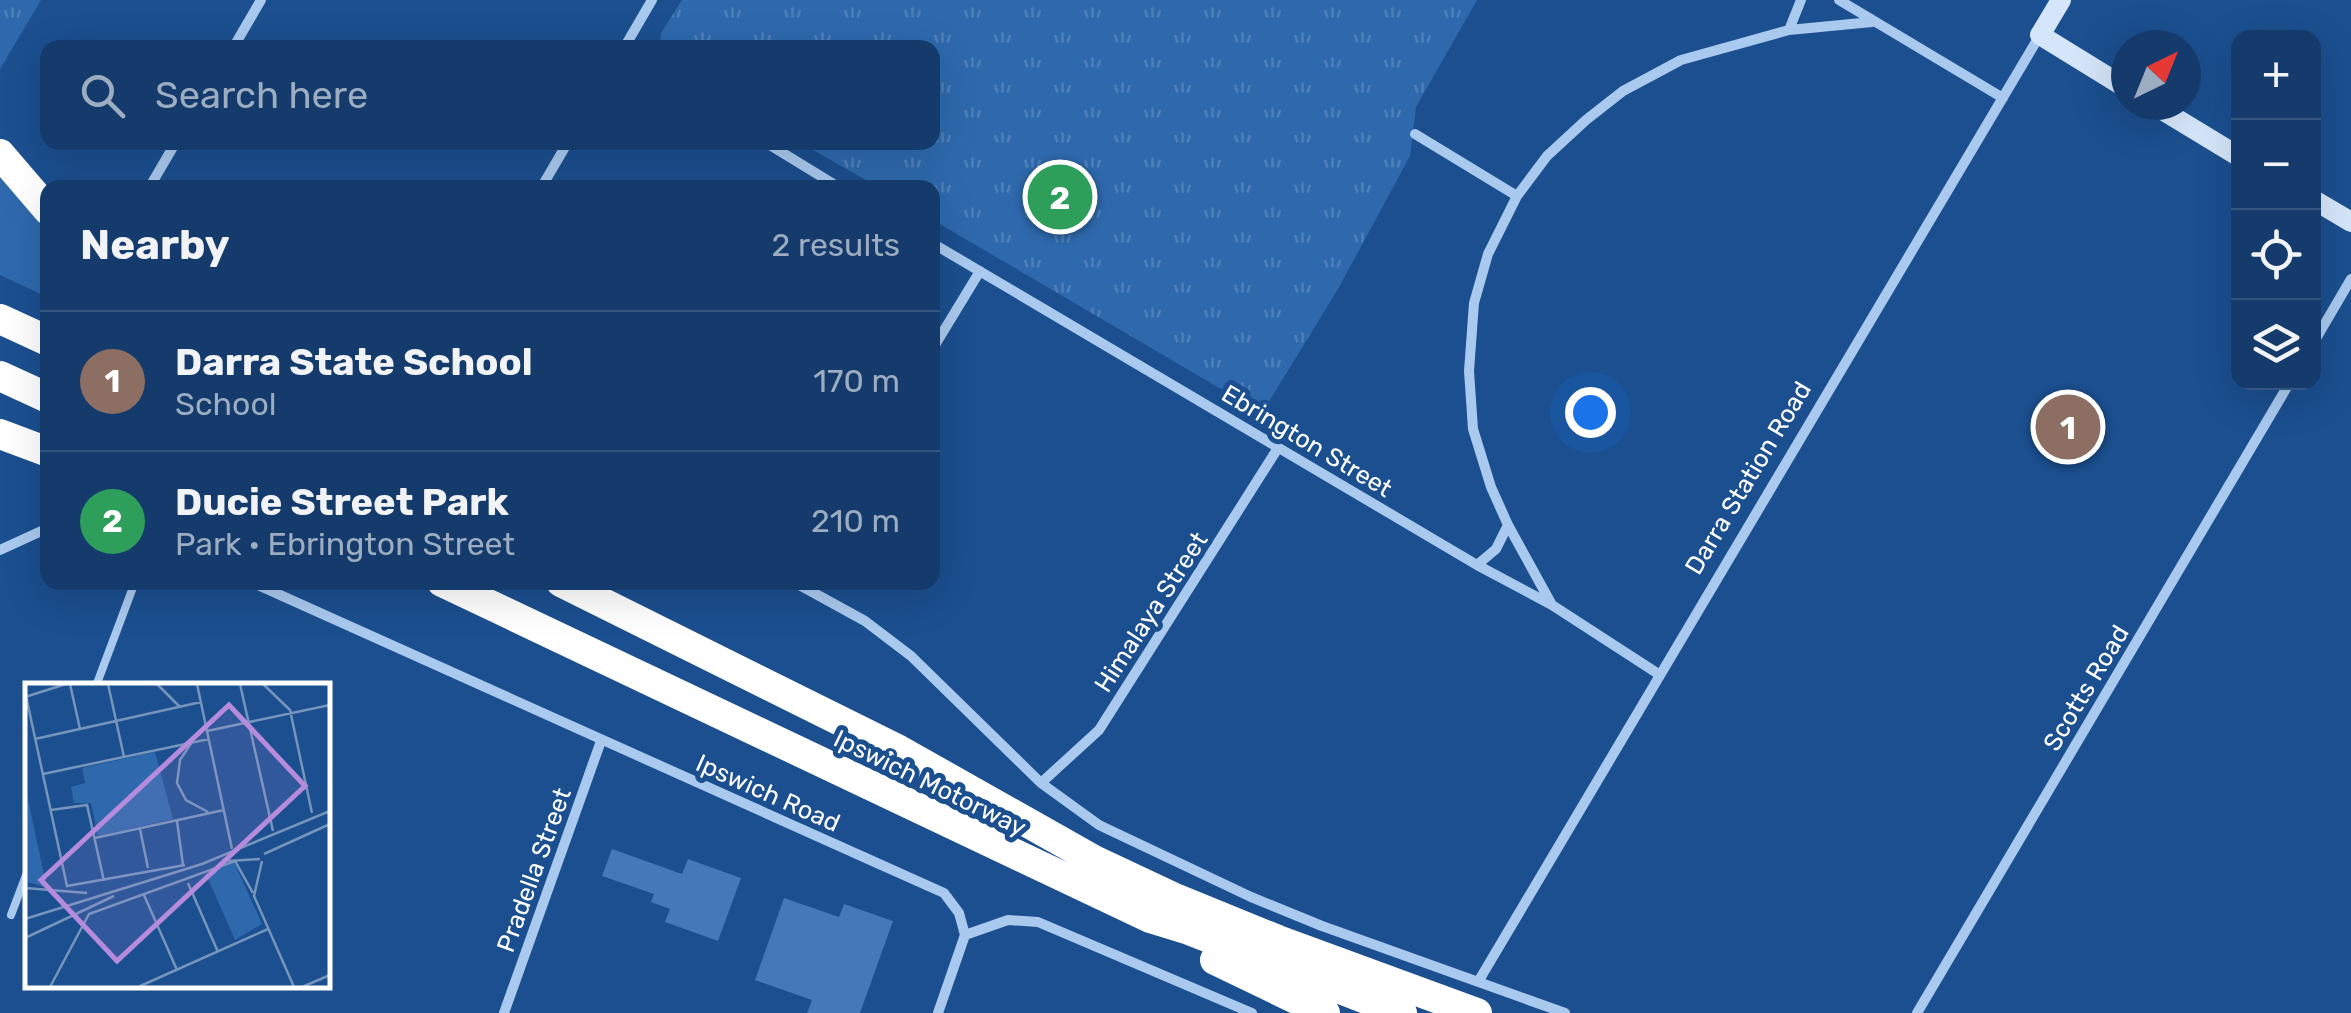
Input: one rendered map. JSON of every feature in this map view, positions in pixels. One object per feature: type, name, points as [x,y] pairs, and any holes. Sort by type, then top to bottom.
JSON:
[{"type":"highway","points":[[0,154],[40,201]]},
{"type":"highway","points":[[0,319],[40,338]]},
{"type":"highway","points":[[0,376],[40,394]]},
{"type":"highway","points":[[0,434],[40,449]]},
{"type":"highway","name":"Ipswich Motorway","points":[[459,590],[1150,918],[1402,1013]]},
{"type":"highway","name":"Ipswich Motorway","points":[[577,590],[898,750],[1094,860],[1261,933],[1477,1013]]},
{"type":"highway","points":[[1150,918],[1190,948],[1325,1013]]},
{"type":"street","points":[[237,40],[261,0]]},
{"type":"street","points":[[629,40],[652,0]]},
{"type":"street","points":[[1789,30],[1801,0]]},
{"type":"street","points":[[1839,0],[2003,98]]},
{"type":"street","name":"Darra Station Road","points":[[1478,982],[2061,0]]},
{"type":"street","points":[[1552,605],[1508,525],[1473,429],[1469,371],[1474,303],[1488,254],[1517,196],[1548,156],[1623,91],[1681,60],[1789,30],[1872,22]]},
{"type":"street","points":[[2040,35],[2111,79]]},
{"type":"street","points":[[2179,120],[2231,152]]},
{"type":"street","points":[[1416,134],[1517,196]]},
{"type":"street","points":[[154,180],[171,150]]},
{"type":"street","points":[[546,180],[563,150]]},
{"type":"street","points":[[777,150],[827,180]]},
{"type":"street","points":[[2321,204],[2351,222]]},
{"type":"street","name":"Ebrington Street","points":[[940,247],[1477,565],[1552,605],[1660,675]]},
{"type":"street","points":[[940,337],[980,271]]},
{"type":"street","points":[[2321,330],[2351,279]]},
{"type":"street","name":"Scotts Road","points":[[1916,1013],[2285,390]]},
{"type":"street","name":"Himalaya Street","points":[[1040,783],[1099,730],[1278,448]]},
{"type":"street","points":[[1477,565],[1496,549],[1508,525]]},
{"type":"street","points":[[0,550],[40,532]]},
{"type":"street","name":"Ipswich Road","points":[[269,590],[944,893],[959,913],[965,935]]},
{"type":"street","points":[[809,590],[866,621],[911,656],[1040,783],[1099,825],[1251,897],[1566,1013]]},
{"type":"street","name":"Pradella Street","points":[[504,1013],[601,741]]},
{"type":"street","points":[[938,1013],[965,935],[1008,920],[1038,922],[1252,1013]]},
{"type":"lane","points":[[97,683],[132,590]]},
{"type":"lane","points":[[11,916],[25,878]]},
{"type":"green space","points":[[0,0],[41,0],[0,69]]},
{"type":"green space","points":[[682,0],[1477,0],[1416,107],[1410,156],[1338,289],[1262,413],[940,224],[940,180],[866,180],[813,150],[940,150],[940,40],[661,40]]},
{"type":"green space","points":[[0,173],[40,221],[40,294],[0,275]]},
{"type":"building","points":[[612,849],[682,874],[688,859],[741,878],[718,941],[665,922],[670,909],[651,902],[654,894],[602,876]]},
{"type":"building","points":[[784,898],[839,917],[844,904],[893,921],[860,1013],[807,1013],[812,1000],[755,980]]},
{"type":"place","name":"Ducie Street Park","points":[[1060,197]]},
{"type":"place","name":"Darra State School","points":[[2068,427]]}]
